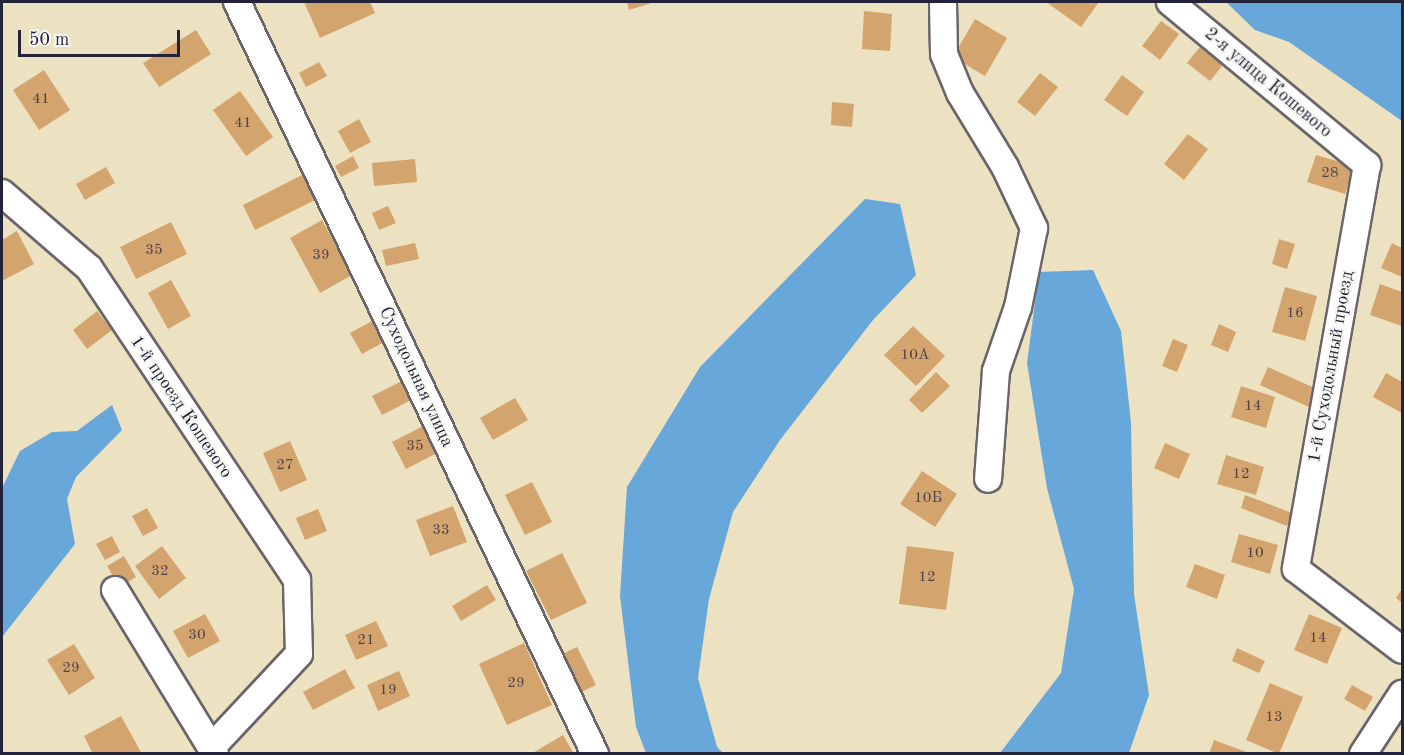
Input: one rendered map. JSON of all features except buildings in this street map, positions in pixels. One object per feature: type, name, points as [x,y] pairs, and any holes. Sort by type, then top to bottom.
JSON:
[{"type":"street","name":"Суходольная улица","points":[[237,2],[595,753]]},
{"type":"street","points":[[943,2],[944,54],[960,93],[1005,167],[1034,228],[1018,307],[996,370],[988,479]]},
{"type":"street","name":"2-я улица Кошевого","points":[[1170,2],[1367,165]]},
{"type":"street","name":"1-й Суходольный проезд","points":[[1367,165],[1296,569],[1402,650]]},
{"type":"street","name":"1-й проезд Кошевого","points":[[2,193],[88,268],[297,580],[299,654],[214,750]]},
{"type":"street","points":[[115,590],[214,750]]},
{"type":"street","points":[[1363,753],[1402,694]]},
{"type":"water","points":[[1226,2],[1402,2],[1402,121],[1289,42],[1255,30]]},
{"type":"water","points":[[865,199],[900,204],[916,275],[873,320],[780,440],[733,512],[709,599],[698,678],[717,747],[723,753],[646,753],[636,727],[620,596],[627,487],[700,367]]},
{"type":"water","points":[[1093,270],[1121,331],[1131,423],[1134,594],[1149,695],[1129,753],[1000,753],[1061,673],[1074,589],[1047,488],[1027,363],[1039,272]]},
{"type":"water","points":[[112,405],[122,430],[76,477],[67,499],[75,544],[2,637],[2,488],[20,451],[52,432],[77,431]]}]
